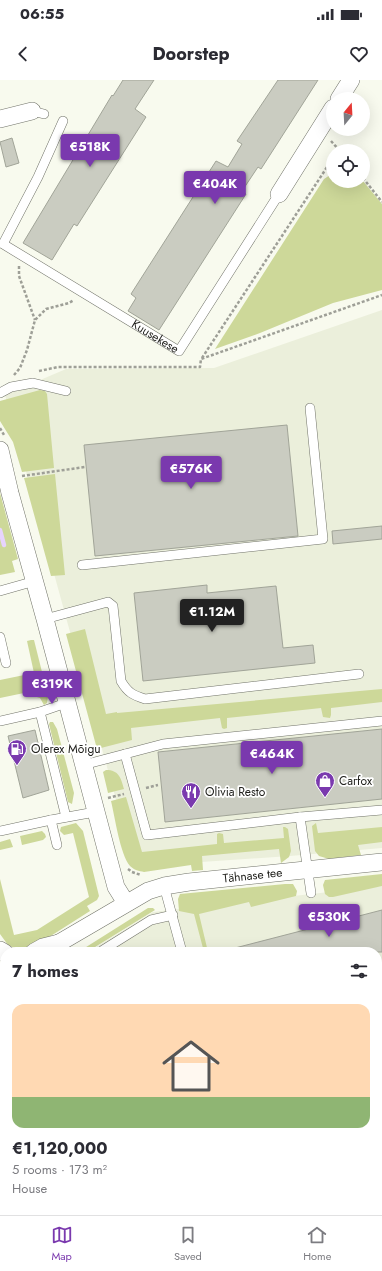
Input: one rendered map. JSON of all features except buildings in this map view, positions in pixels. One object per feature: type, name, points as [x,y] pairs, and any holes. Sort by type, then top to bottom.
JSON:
[{"type":"street","points":[[343,92],[351,80]]},
{"type":"street","points":[[0,119],[38,112]]},
{"type":"street","name":"Kuusekese","points":[[279,194],[326,119]]},
{"type":"street","points":[[0,450],[10,493],[35,581],[95,812],[116,887],[126,903]]},
{"type":"street","points":[[0,476],[10,493]]},
{"type":"street","name":"Tähnase tee","points":[[61,947],[126,903],[148,891],[164,886],[189,882],[382,862]]},
{"type":"lane","name":"Kuusekese","points":[[63,121],[38,176],[2,244],[179,351],[279,194]]},
{"type":"lane","points":[[0,393],[11,388],[33,383],[66,391]]},
{"type":"lane","points":[[82,565],[323,539],[310,408]]},
{"type":"lane","points":[[0,591],[35,581]]},
{"type":"lane","points":[[45,619],[108,602],[113,606],[122,681],[126,690],[145,699],[359,674]]},
{"type":"lane","points":[[0,637],[6,663]]},
{"type":"lane","points":[[0,721],[40,712],[66,704]]},
{"type":"lane","points":[[40,712],[66,817]]},
{"type":"lane","points":[[83,765],[163,744],[382,721]]},
{"type":"lane","points":[[125,754],[147,835],[300,817],[382,810]]},
{"type":"lane","points":[[0,831],[95,812]]},
{"type":"lane","points":[[300,817],[312,893]]},
{"type":"lane","points":[[51,820],[57,845]]},
{"type":"lane","points":[[164,886],[181,947]]},
{"type":"lane","points":[[107,947],[151,920],[173,915]]},
{"type":"path","points":[[201,359],[326,169]]},
{"type":"path","points":[[370,187],[382,202]]},
{"type":"path","points":[[19,254],[19,276],[35,320]]},
{"type":"path","points":[[11,378],[20,368],[27,350],[35,320],[46,309],[69,303],[86,294]]},
{"type":"path","points":[[19,476],[84,467]]},
{"type":"path","points":[[109,797],[126,793]]},
{"type":"path","points":[[124,866],[132,872],[143,875]]},
{"type":"shaded area","points":[[382,310],[382,848],[143,866],[132,858],[5,395],[66,369],[214,368]]},
{"type":"shaded area","points":[[382,886],[382,947],[96,947],[153,912]]},
{"type":"green space","points":[[326,178],[326,188],[369,188],[382,204],[382,290],[333,303],[260,333],[215,349]]},
{"type":"green space","points":[[40,390],[45,391],[47,394],[54,468],[22,472],[13,442],[0,421],[0,401]]},
{"type":"green space","points":[[55,474],[65,575],[51,576],[24,478]]},
{"type":"green space","points":[[0,493],[18,559],[12,561],[15,572],[0,575]]},
{"type":"green space","points":[[85,629],[106,714],[382,689],[382,702],[331,708],[330,718],[323,717],[321,708],[227,718],[227,728],[224,729],[222,728],[220,718],[131,728],[132,740],[97,749],[66,634]]},
{"type":"green space","points":[[34,640],[48,696],[47,703],[44,705],[40,698],[24,693],[0,698],[0,680],[34,673],[27,641]]},
{"type":"green space","points":[[50,722],[53,722],[57,729],[74,793],[72,804],[68,802],[49,724]]},
{"type":"green space","points":[[106,770],[114,771],[119,775],[124,789],[108,793],[103,772]]},
{"type":"green space","points":[[126,797],[142,852],[217,844],[217,834],[219,833],[223,834],[224,843],[284,838],[283,827],[285,827],[288,829],[291,851],[289,857],[281,863],[279,849],[202,856],[203,870],[192,871],[191,865],[144,872],[137,870],[130,866],[123,853],[111,801]]},
{"type":"green space","points":[[76,823],[83,831],[99,896],[97,900],[87,906],[90,911],[35,946],[12,947],[8,945],[0,934],[0,879],[14,935],[37,930],[89,897],[73,833],[64,835],[60,831],[61,827]]},
{"type":"green space","points":[[316,823],[318,833],[382,827],[382,842],[358,845],[361,855],[329,859],[319,856],[315,851],[312,826]]},
{"type":"green space","points":[[42,831],[46,837],[43,840],[22,845],[20,836]]},
{"type":"green space","points":[[10,839],[13,847],[0,850],[0,842]]},
{"type":"green space","points":[[382,874],[382,886],[333,897],[329,897],[325,894],[323,885],[325,880]]},
{"type":"green space","points":[[285,884],[293,884],[297,891],[296,896],[251,907],[249,902],[199,914],[207,947],[203,947],[194,914],[179,911],[178,899],[180,894]]},
{"type":"green space","points":[[148,908],[153,908],[155,910],[95,947],[86,947]]},
{"type":"waterway","points":[[0,530],[4,545]]},
{"type":"place","name":"Olerex Mõigu","points":[[17,766]]},
{"type":"place","name":"Carfox","points":[[325,798]]},
{"type":"place","name":"Olivia Resto","points":[[191,809]]}]
